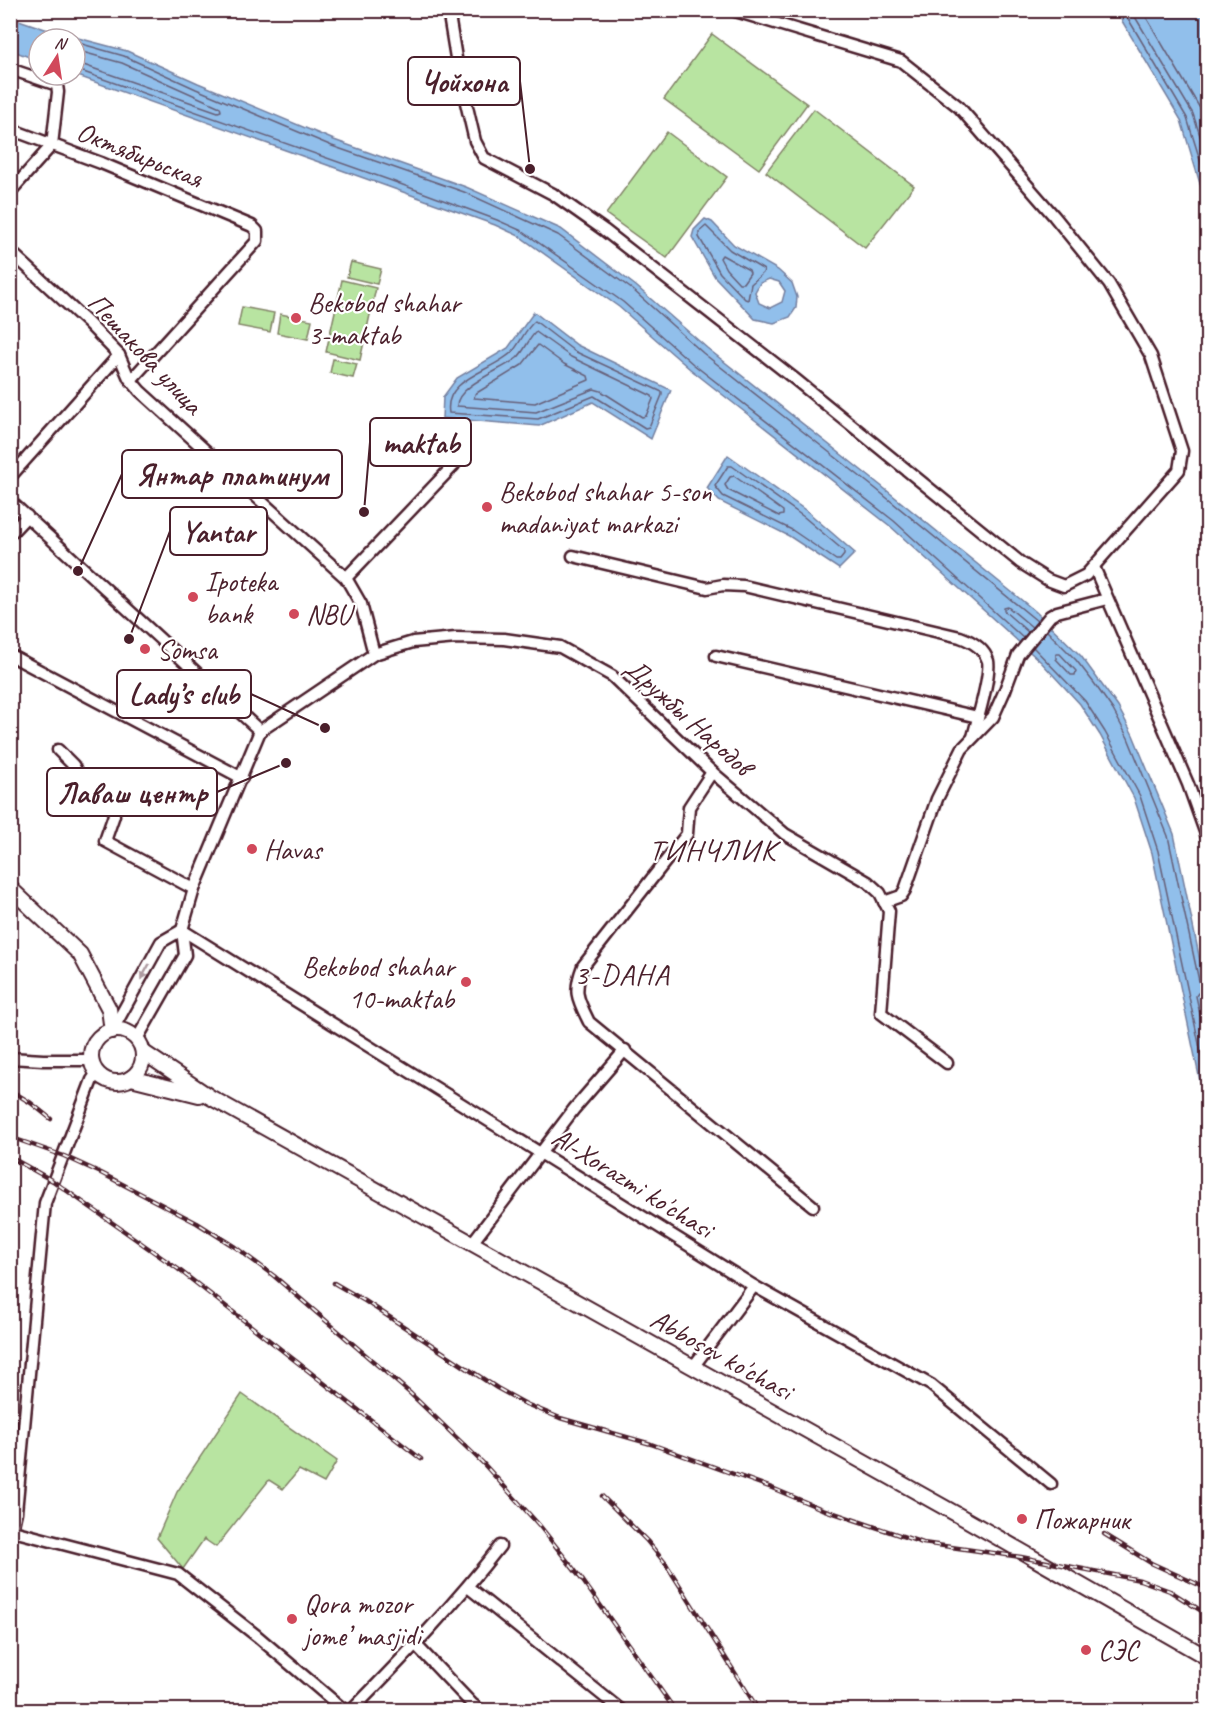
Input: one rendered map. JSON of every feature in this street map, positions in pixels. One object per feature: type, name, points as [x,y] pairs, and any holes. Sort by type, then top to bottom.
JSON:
[{"type":"main road","points":[[10,888],[80,954],[109,1009],[112,1031]]},
{"type":"main road","points":[[112,1031],[125,1031],[137,1039],[143,1052],[141,1067],[131,1078],[115,1082],[102,1078],[97,1073],[91,1060],[93,1045],[98,1038],[112,1031]]},
{"type":"main road","name":"Abbosov ko'chasi","points":[[143,1052],[210,1097],[967,1520],[1208,1658]]},
{"type":"main road","name":"Abbosov ko'chasi","points":[[131,1078],[210,1097]]},
{"type":"street","points":[[448,10],[457,64],[475,141],[484,158],[553,194],[604,230],[796,380],[1021,563],[1048,580],[1065,586],[1086,575],[1179,470],[1182,451],[1151,356],[1109,284],[959,106],[901,61],[732,10]]},
{"type":"street","points":[[10,69],[57,85],[52,145],[10,192]]},
{"type":"street","name":"Октябирьская","points":[[10,129],[252,226],[257,231],[257,241],[131,380]]},
{"type":"street","name":"Пешакова улица","points":[[10,251],[119,355],[131,380],[140,391],[346,578],[361,604],[374,654]]},
{"type":"street","points":[[10,477],[119,355]]},
{"type":"street","points":[[346,578],[454,465]]},
{"type":"street","points":[[10,501],[260,730],[194,889],[183,930],[184,955],[137,1039]]},
{"type":"street","points":[[10,534],[27,516]]},
{"type":"street","points":[[573,556],[707,588],[723,585],[744,586],[970,641],[988,660],[974,737]]},
{"type":"street","points":[[1094,567],[1188,784],[1208,840]]},
{"type":"street","points":[[947,1064],[881,1013],[889,911],[884,902],[901,896],[905,890],[937,799],[962,749],[993,717],[1018,655],[1050,616],[1057,612],[1107,599]]},
{"type":"street","name":"Дружбы Народов","points":[[260,730],[374,654],[413,642],[456,638],[504,639],[560,647],[612,676],[712,772],[785,834],[868,882],[880,893],[884,902]]},
{"type":"street","points":[[10,655],[242,778]]},
{"type":"street","points":[[716,656],[978,717]]},
{"type":"street","points":[[58,750],[84,783],[113,809],[114,815],[105,841],[194,889]]},
{"type":"street","points":[[712,772],[689,807],[687,834],[583,966],[577,982],[576,997],[590,1022],[813,1206]]},
{"type":"street","points":[[112,1031],[161,942],[183,930]]},
{"type":"street","name":"Al-Xorazmi ko'chasi","points":[[183,930],[754,1286],[931,1385],[1050,1484]]},
{"type":"street","points":[[472,1243],[574,1109],[625,1050]]},
{"type":"street","points":[[10,1058],[91,1060]]},
{"type":"street","points":[[97,1073],[92,1080],[45,1203],[15,1470],[12,1535],[178,1574],[258,1636],[344,1710]]},
{"type":"street","points":[[693,1366],[754,1286]]},
{"type":"street","points":[[352,1710],[416,1645],[468,1587],[500,1546]]},
{"type":"street","points":[[468,1587],[621,1710]]},
{"type":"street","points":[[416,1645],[473,1708]]},
{"type":"green space","points":[[712,34],[807,104],[759,169],[664,99]]},
{"type":"green space","points":[[814,109],[914,186],[865,248],[766,172]]},
{"type":"green space","points":[[667,132],[727,177],[667,258],[606,214]]},
{"type":"green space","points":[[351,262],[381,269],[377,284],[347,277]]},
{"type":"green space","points":[[342,280],[376,288],[360,360],[326,352]]},
{"type":"green space","points":[[242,307],[274,313],[270,332],[238,326]]},
{"type":"green space","points":[[280,314],[312,320],[308,339],[277,333]]},
{"type":"green space","points":[[333,359],[357,364],[353,378],[330,373]]},
{"type":"green space","points":[[242,1394],[337,1461],[324,1483],[299,1470],[283,1489],[269,1480],[216,1547],[204,1539],[183,1569],[157,1538],[177,1492]]},
{"type":"water","points":[[1116,11],[1207,11],[1207,207],[1181,120]]},
{"type":"water","points":[[10,17],[39,27],[27,27],[27,56],[11,50]]},
{"type":"water","points":[[87,40],[127,51],[334,140],[466,187],[561,229],[636,286],[707,348],[1035,611],[1081,656],[1118,707],[1133,735],[1174,834],[1207,994],[1207,1114],[1152,853],[1134,798],[1100,735],[1080,704],[1041,662],[890,526],[690,369],[619,307],[519,236],[495,225],[87,79]]},
{"type":"water","points":[[705,219],[712,222],[734,245],[778,270],[792,283],[797,297],[796,308],[790,317],[774,323],[755,319],[715,277],[692,237],[694,230]],"holes":[[[769,279],[779,282],[785,291],[782,302],[770,308],[759,303],[755,292],[760,283]]]},
{"type":"water","points":[[534,312],[577,345],[671,390],[651,439],[593,402],[539,426],[442,418],[443,397],[457,378],[508,348]]},
{"type":"water","points":[[728,455],[808,512],[855,553],[839,569],[789,536],[719,501],[707,488]]},
{"type":"railway","points":[[10,1090],[51,1119]]},
{"type":"railway","points":[[10,1137],[64,1156],[101,1173],[197,1223],[235,1247],[274,1276],[411,1394],[482,1462],[539,1525],[583,1581],[675,1710]]},
{"type":"railway","points":[[10,1157],[53,1181],[178,1269],[421,1459]]},
{"type":"railway","points":[[334,1283],[497,1388],[526,1404],[560,1418],[651,1444],[772,1488],[822,1509],[923,1543],[1021,1557],[1140,1580],[1170,1591],[1208,1615]]},
{"type":"railway","points":[[602,1496],[647,1541],[666,1564],[756,1706]]},
{"type":"railway","points":[[1104,1534],[1151,1563],[1208,1589]]},
{"type":"place","name":"Чойхона","points":[[530,169]]},
{"type":"place","name":"Bekobod shahar 3-maktab","points":[[296,318]]},
{"type":"place","name":"Bekobod shahar 5-son madaniyat markazi","points":[[487,507]]},
{"type":"place","name":"maktab","points":[[364,512]]},
{"type":"place","name":"Янтар платинум","points":[[78,571]]},
{"type":"place","name":"Ipoteka bank","points":[[193,597]]},
{"type":"place","name":"NBU","points":[[294,614]]},
{"type":"place","name":"Yantar","points":[[129,639]]},
{"type":"place","name":"Somsa","points":[[145,649]]},
{"type":"place","name":"Lady’s club","points":[[325,728]]},
{"type":"place","name":"Лаваш центр","points":[[286,763]]},
{"type":"place","name":"Havas","points":[[252,849]]},
{"type":"place","name":"Bekobod shahar 10-maktab","points":[[466,982]]},
{"type":"place","name":"Пожарник","points":[[1022,1519]]},
{"type":"place","name":"Qora mozor jome’ masjidi","points":[[292,1619]]},
{"type":"place","name":"СЭС","points":[[1086,1650]]},
{"type":"district","name":"ТИНЧЛИК","points":[[713,850]]},
{"type":"district","name":"3-DAHA","points":[[622,974]]}]
